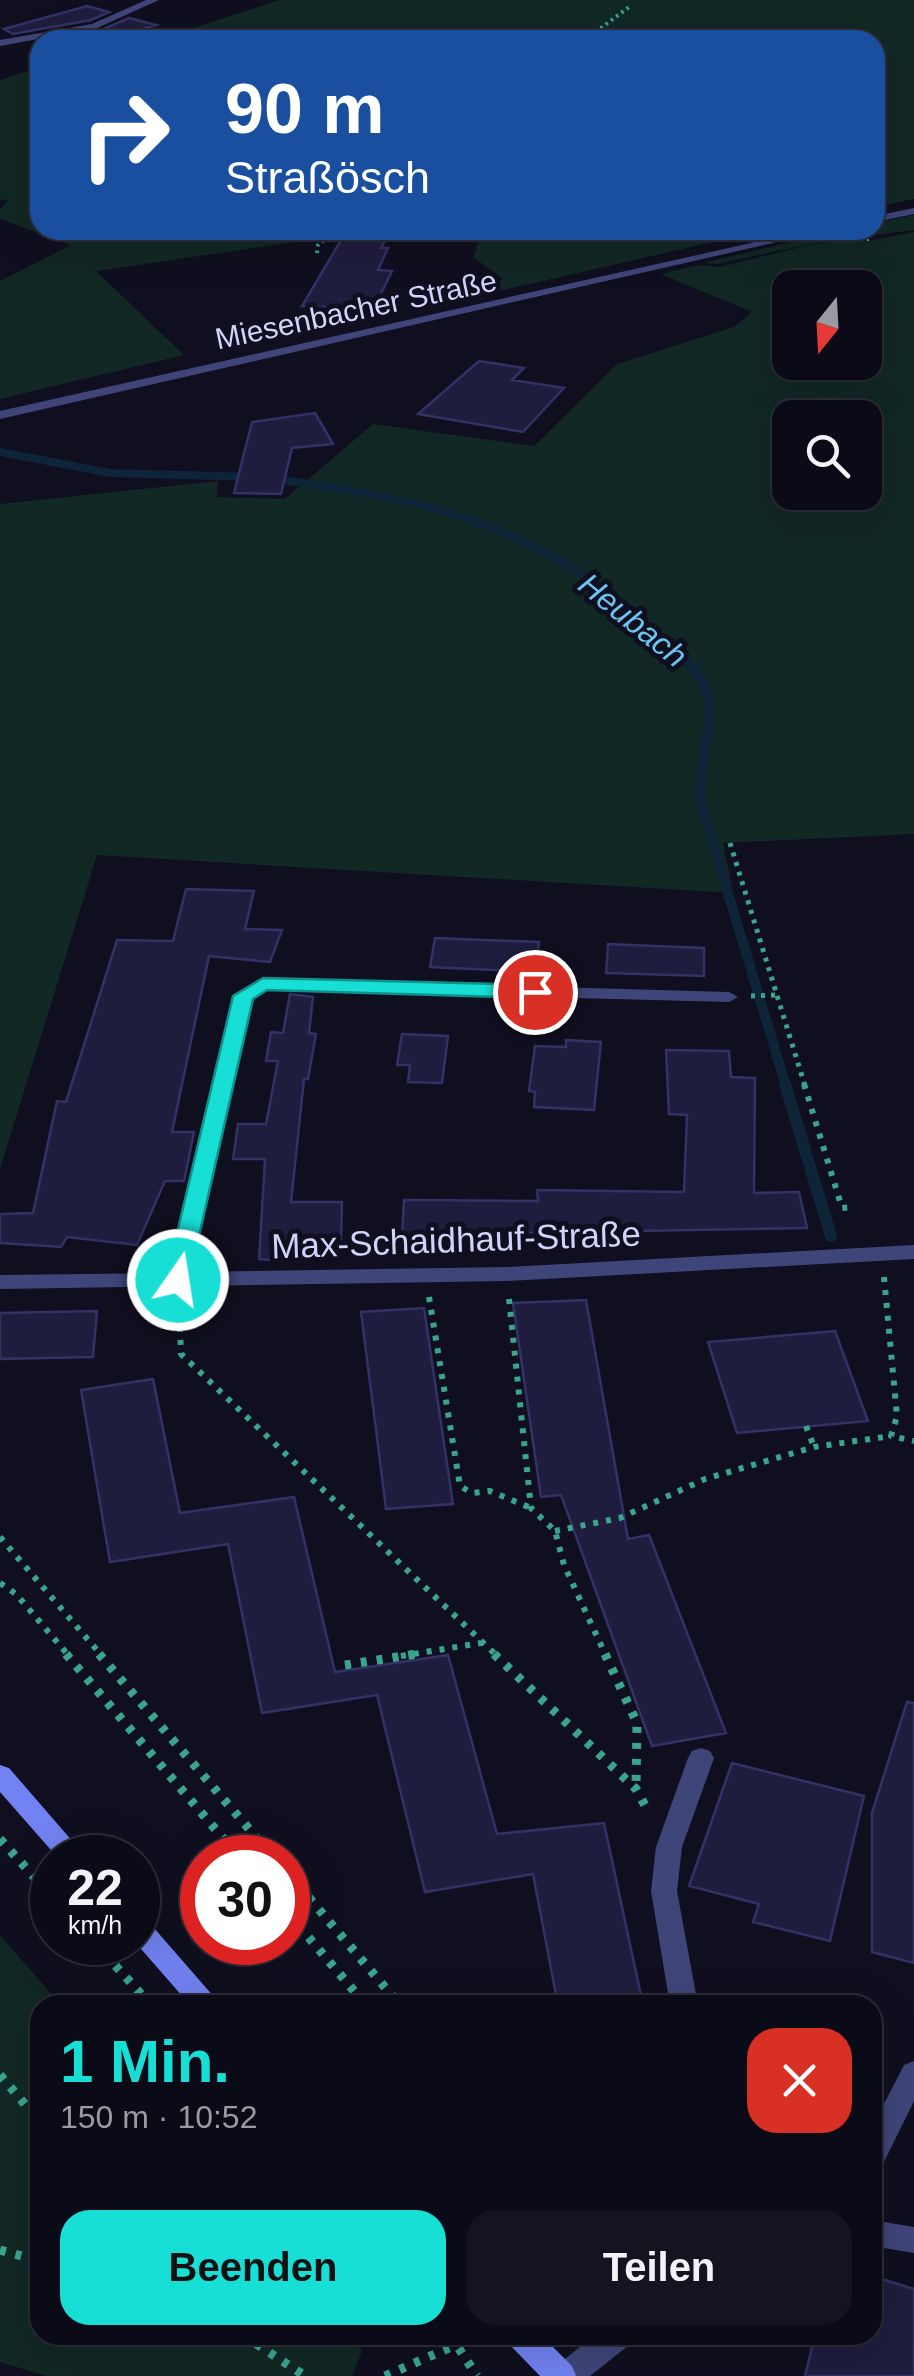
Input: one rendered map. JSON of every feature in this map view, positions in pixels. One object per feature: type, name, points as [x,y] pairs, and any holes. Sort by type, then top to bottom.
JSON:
[{"type":"main road","points":[[0,1775],[53,1835]]},
{"type":"main road","points":[[160,1953],[198,1995]]},
{"type":"main road","points":[[531,2345],[564,2376]]},
{"type":"street","points":[[73,30],[94,26],[154,0]]},
{"type":"street","points":[[0,44],[30,38]]},
{"type":"street","points":[[885,217],[914,210]]},
{"type":"street","name":"Miesenbacher Straße","points":[[0,415],[778,240]]},
{"type":"street","points":[[178,1280],[243,996],[263,984],[730,997]]},
{"type":"street","name":"Max-Schaidhauf-Straße","points":[[0,1282],[506,1274],[914,1252]]},
{"type":"street","points":[[682,1995],[664,1891],[669,1846],[702,1758]]},
{"type":"street","points":[[882,2137],[914,2073]]},
{"type":"street","points":[[882,2235],[914,2240]]},
{"type":"street","points":[[564,2376],[605,2345]]},
{"type":"path","points":[[598,30],[629,7]]},
{"type":"path","points":[[317,253],[323,240]]},
{"type":"path","points":[[730,843],[842,1208],[855,1207]]},
{"type":"path","points":[[882,1254],[897,1416],[892,1436]]},
{"type":"path","points":[[506,1274],[532,1508]]},
{"type":"path","points":[[426,1275],[460,1486],[472,1492],[490,1491],[532,1508],[555,1531],[564,1565],[637,1723],[636,1790]]},
{"type":"path","points":[[178,1280],[181,1354],[636,1790],[669,1846]]},
{"type":"path","points":[[806,1426],[814,1447]]},
{"type":"path","points":[[555,1531],[620,1518],[705,1479],[814,1447],[892,1436],[914,1440]]},
{"type":"path","points":[[0,1536],[254,1835]]},
{"type":"path","points":[[0,1582],[16,1594],[220,1835]]},
{"type":"path","points":[[345,1666],[482,1642]]},
{"type":"path","points":[[0,1839],[30,1872]]},
{"type":"path","points":[[310,1900],[391,1995]]},
{"type":"path","points":[[310,1939],[358,1995]]},
{"type":"path","points":[[114,1965],[141,1995]]},
{"type":"path","points":[[0,2075],[30,2110]]},
{"type":"path","points":[[0,2250],[30,2259]]},
{"type":"path","points":[[257,2345],[305,2376]]},
{"type":"path","points":[[384,2376],[444,2345]]},
{"type":"path","points":[[457,2345],[477,2376]]},
{"type":"green space","points":[[279,0],[914,0],[914,199],[885,205],[885,30],[188,30]]},
{"type":"green space","points":[[30,70],[30,230],[0,219],[0,209],[8,201],[0,199],[0,80]]},
{"type":"green space","points":[[914,215],[914,230],[885,234],[885,221]]},
{"type":"green space","points":[[914,232],[914,834],[723,843],[733,893],[97,855],[0,1169],[0,504],[218,481],[217,497],[285,499],[373,424],[534,446],[617,364],[734,327],[752,312],[661,274],[698,265],[720,267],[821,242],[885,240]]},
{"type":"green space","points":[[57,240],[309,240],[96,271],[184,355],[0,399],[0,281],[71,245]]},
{"type":"green space","points":[[479,240],[721,240],[429,307],[423,298],[503,279],[473,257]]},
{"type":"green space","points":[[800,240],[844,240],[718,264],[703,263]]},
{"type":"green space","points":[[0,1935],[52,1995],[30,1995],[30,2345],[357,2345],[362,2351],[352,2376],[46,2376],[0,2362]]},
{"type":"building","points":[[87,6],[109,12],[91,20],[13,34],[4,29]]},
{"type":"building","points":[[129,18],[156,25],[139,30],[101,30]]},
{"type":"building","points":[[341,240],[385,240],[381,248],[388,248],[378,270],[392,271],[373,310],[302,306]]},
{"type":"building","points":[[479,361],[524,368],[512,380],[564,388],[523,432],[418,414]]},
{"type":"building","points":[[315,413],[333,444],[292,448],[281,494],[234,493],[252,422]]},
{"type":"building","points":[[186,889],[254,891],[245,929],[282,930],[270,962],[209,956],[172,1132],[194,1132],[184,1181],[165,1181],[137,1245],[67,1237],[61,1247],[0,1243],[0,1214],[33,1213],[57,1101],[66,1102],[117,940],[173,941]]},
{"type":"building","points":[[435,938],[539,942],[535,972],[430,967]]},
{"type":"building","points":[[608,944],[704,948],[704,976],[606,973]]},
{"type":"building","points":[[290,994],[313,997],[309,1033],[316,1034],[308,1079],[304,1079],[291,1202],[342,1202],[341,1239],[286,1239],[284,1261],[259,1259],[265,1159],[233,1159],[238,1124],[266,1124],[278,1061],[266,1061],[271,1032],[283,1033]]},
{"type":"building","points":[[402,1034],[448,1036],[442,1083],[408,1082],[410,1065],[397,1065]]},
{"type":"building","points":[[566,1040],[601,1042],[594,1110],[534,1107],[535,1092],[529,1091],[535,1046],[566,1047]]},
{"type":"building","points":[[666,1050],[729,1051],[731,1077],[755,1078],[754,1193],[799,1192],[807,1228],[402,1235],[404,1200],[538,1201],[537,1190],[684,1192],[687,1115],[669,1114]]},
{"type":"building","points":[[586,1300],[628,1539],[649,1535],[726,1733],[652,1746],[561,1495],[541,1497],[513,1303]]},
{"type":"building","points":[[424,1308],[453,1504],[386,1509],[361,1312]]},
{"type":"building","points":[[97,1311],[93,1357],[0,1359],[0,1313]]},
{"type":"building","points":[[835,1331],[868,1421],[737,1433],[708,1342]]},
{"type":"building","points":[[153,1379],[180,1513],[294,1497],[335,1672],[448,1655],[497,1834],[604,1823],[641,1995],[556,1995],[533,1874],[425,1892],[377,1695],[262,1713],[228,1544],[110,1562],[81,1390]]},
{"type":"building","points":[[907,1702],[914,1703],[914,1963],[872,1952],[872,1813]]},
{"type":"building","points":[[732,1763],[864,1796],[830,1941],[753,1922],[759,1904],[689,1886]]},
{"type":"building","points":[[882,2279],[914,2289],[914,2376],[805,2376],[813,2345],[882,2345]]},
{"type":"waterway","name":"Heubach","points":[[0,452],[110,473],[254,477]]},
{"type":"waterway","name":"Heubach","points":[[272,479],[395,499],[512,536],[586,577],[656,637]]},
{"type":"waterway","name":"Heubach","points":[[653,634],[680,655],[706,690],[708,725],[700,800],[786,1086]]},
{"type":"waterway","name":"Heubach","points":[[785,1084],[831,1236]]},
{"type":"route","points":[[178,1280],[243,996],[263,984],[535,992]]}]
